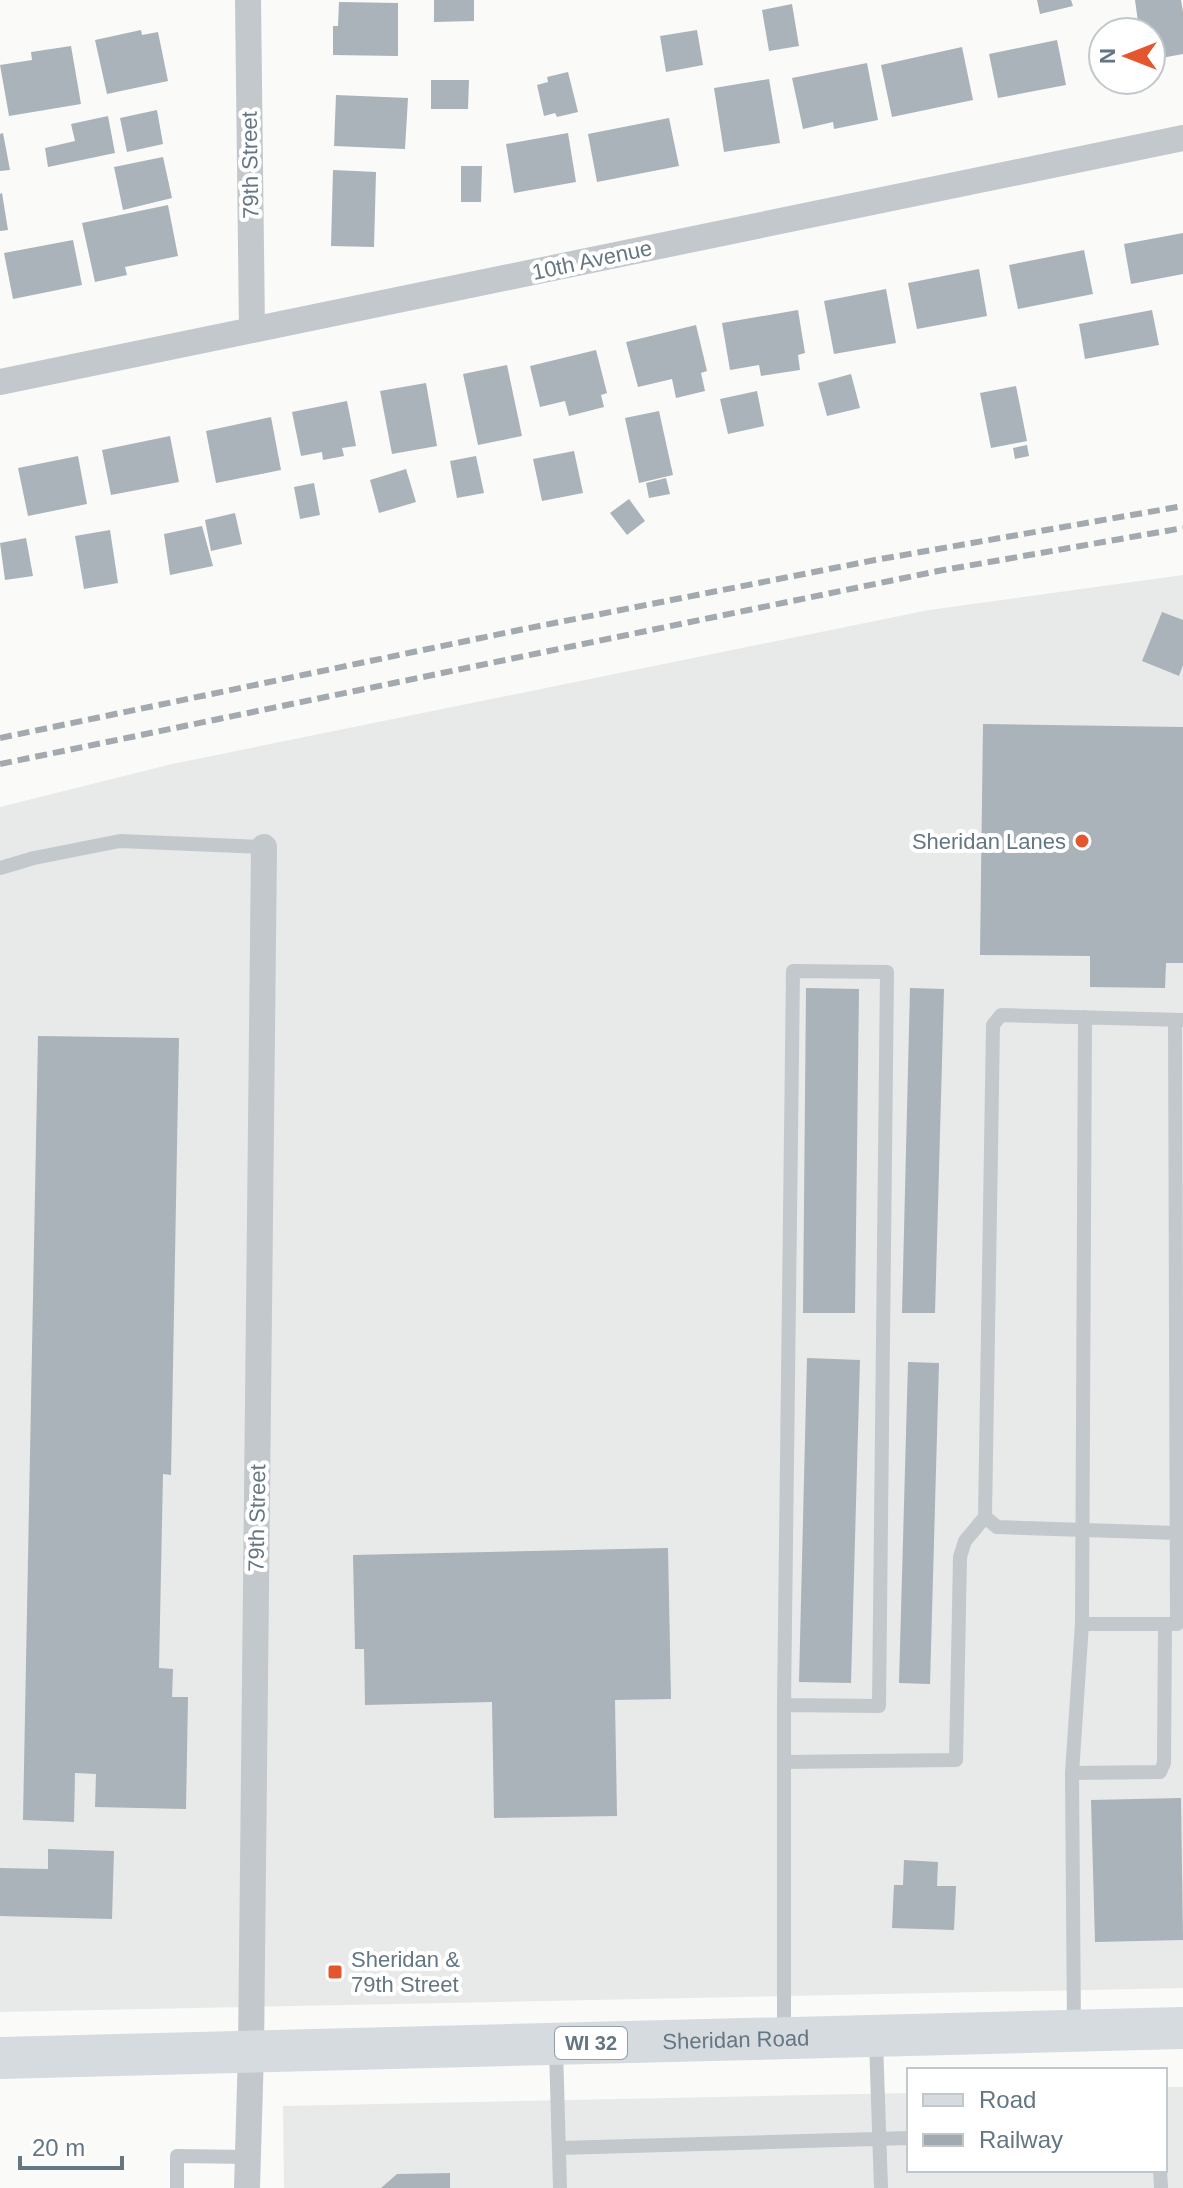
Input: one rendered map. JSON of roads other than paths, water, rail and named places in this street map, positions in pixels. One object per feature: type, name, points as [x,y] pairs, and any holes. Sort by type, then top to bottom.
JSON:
[{"type":"main road","name":"Sheridan Road","points":[[0,2058],[1183,2028]]},
{"type":"street","name":"79th Street","points":[[248,0],[252,330]]},
{"type":"street","name":"10th Avenue","points":[[0,382],[1183,138]]},
{"type":"street","name":"79th Street","points":[[247,2188],[264,847]]},
{"type":"lane","points":[[0,868],[120,841],[264,847]]},
{"type":"lane","points":[[784,1705],[879,1706],[887,972],[793,971],[784,1705],[784,2038]]},
{"type":"lane","points":[[784,1762],[956,1760],[960,1557],[965,1541],[985,1517],[993,1025],[1001,1015],[1179,1020],[1179,1447],[1175,1624],[1164,1763],[1160,1772],[1072,1773]]},
{"type":"lane","points":[[1074,2030],[1072,1773],[1082,1624],[1085,1017]]},
{"type":"lane","points":[[985,1517],[997,1527],[1176,1533]]},
{"type":"lane","points":[[1082,1624],[1175,1624]]},
{"type":"lane","points":[[876,2036],[881,2188]]},
{"type":"lane","points":[[556,2044],[560,2188]]},
{"type":"lane","points":[[559,2148],[907,2138]]},
{"type":"lane","points":[[177,2188],[177,2156],[248,2157]]},
{"type":"railway","points":[[0,738],[875,560],[1183,506]]},
{"type":"railway","points":[[0,764],[938,571],[1183,528]]},
{"type":"place","name":"Sheridan Lanes","points":[[1082,841]]},
{"type":"place","name":"Sheridan & 79th Street","points":[[335,1972]]}]
